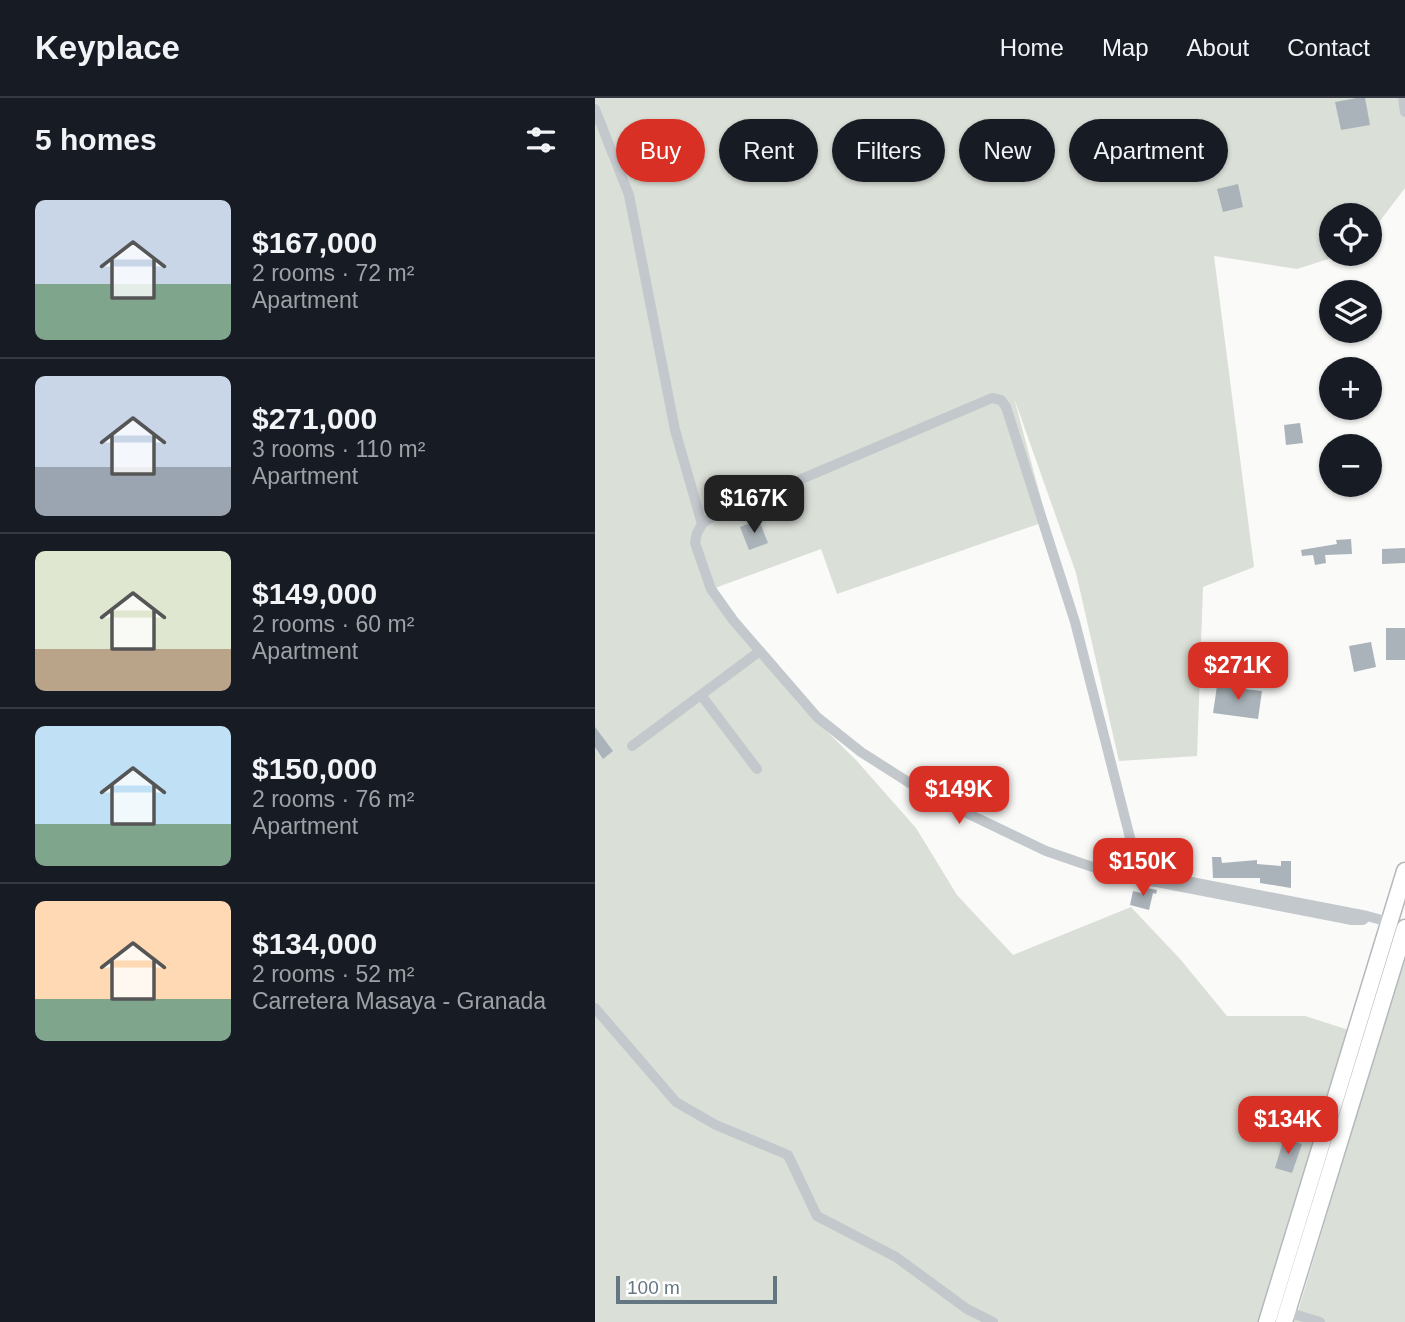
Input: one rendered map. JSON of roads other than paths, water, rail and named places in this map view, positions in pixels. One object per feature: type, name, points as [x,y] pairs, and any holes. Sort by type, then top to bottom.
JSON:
[{"type":"highway","points":[[1266,1322],[1405,871]]},
{"type":"highway","points":[[1285,1317],[1405,928]]},
{"type":"street","points":[[1403,98],[1405,112]]},
{"type":"street","points":[[595,109],[629,195],[675,430],[702,524]]},
{"type":"street","points":[[1367,916],[1363,920],[1352,920],[1110,873],[1046,851],[927,794],[861,752],[817,717],[733,620],[711,589],[695,543],[702,524],[712,517],[992,398],[1001,400],[1006,407],[1075,622],[1137,869],[1145,873],[1367,916],[1389,922]]},
{"type":"street","points":[[632,746],[760,651]]},
{"type":"street","points":[[701,695],[757,769]]},
{"type":"street","points":[[595,1008],[675,1102],[716,1125],[788,1155],[817,1216],[896,1257],[967,1309],[993,1322]]},
{"type":"street","points":[[964,1322],[967,1309]]},
{"type":"street","points":[[1285,1317],[1320,1322]]}]
